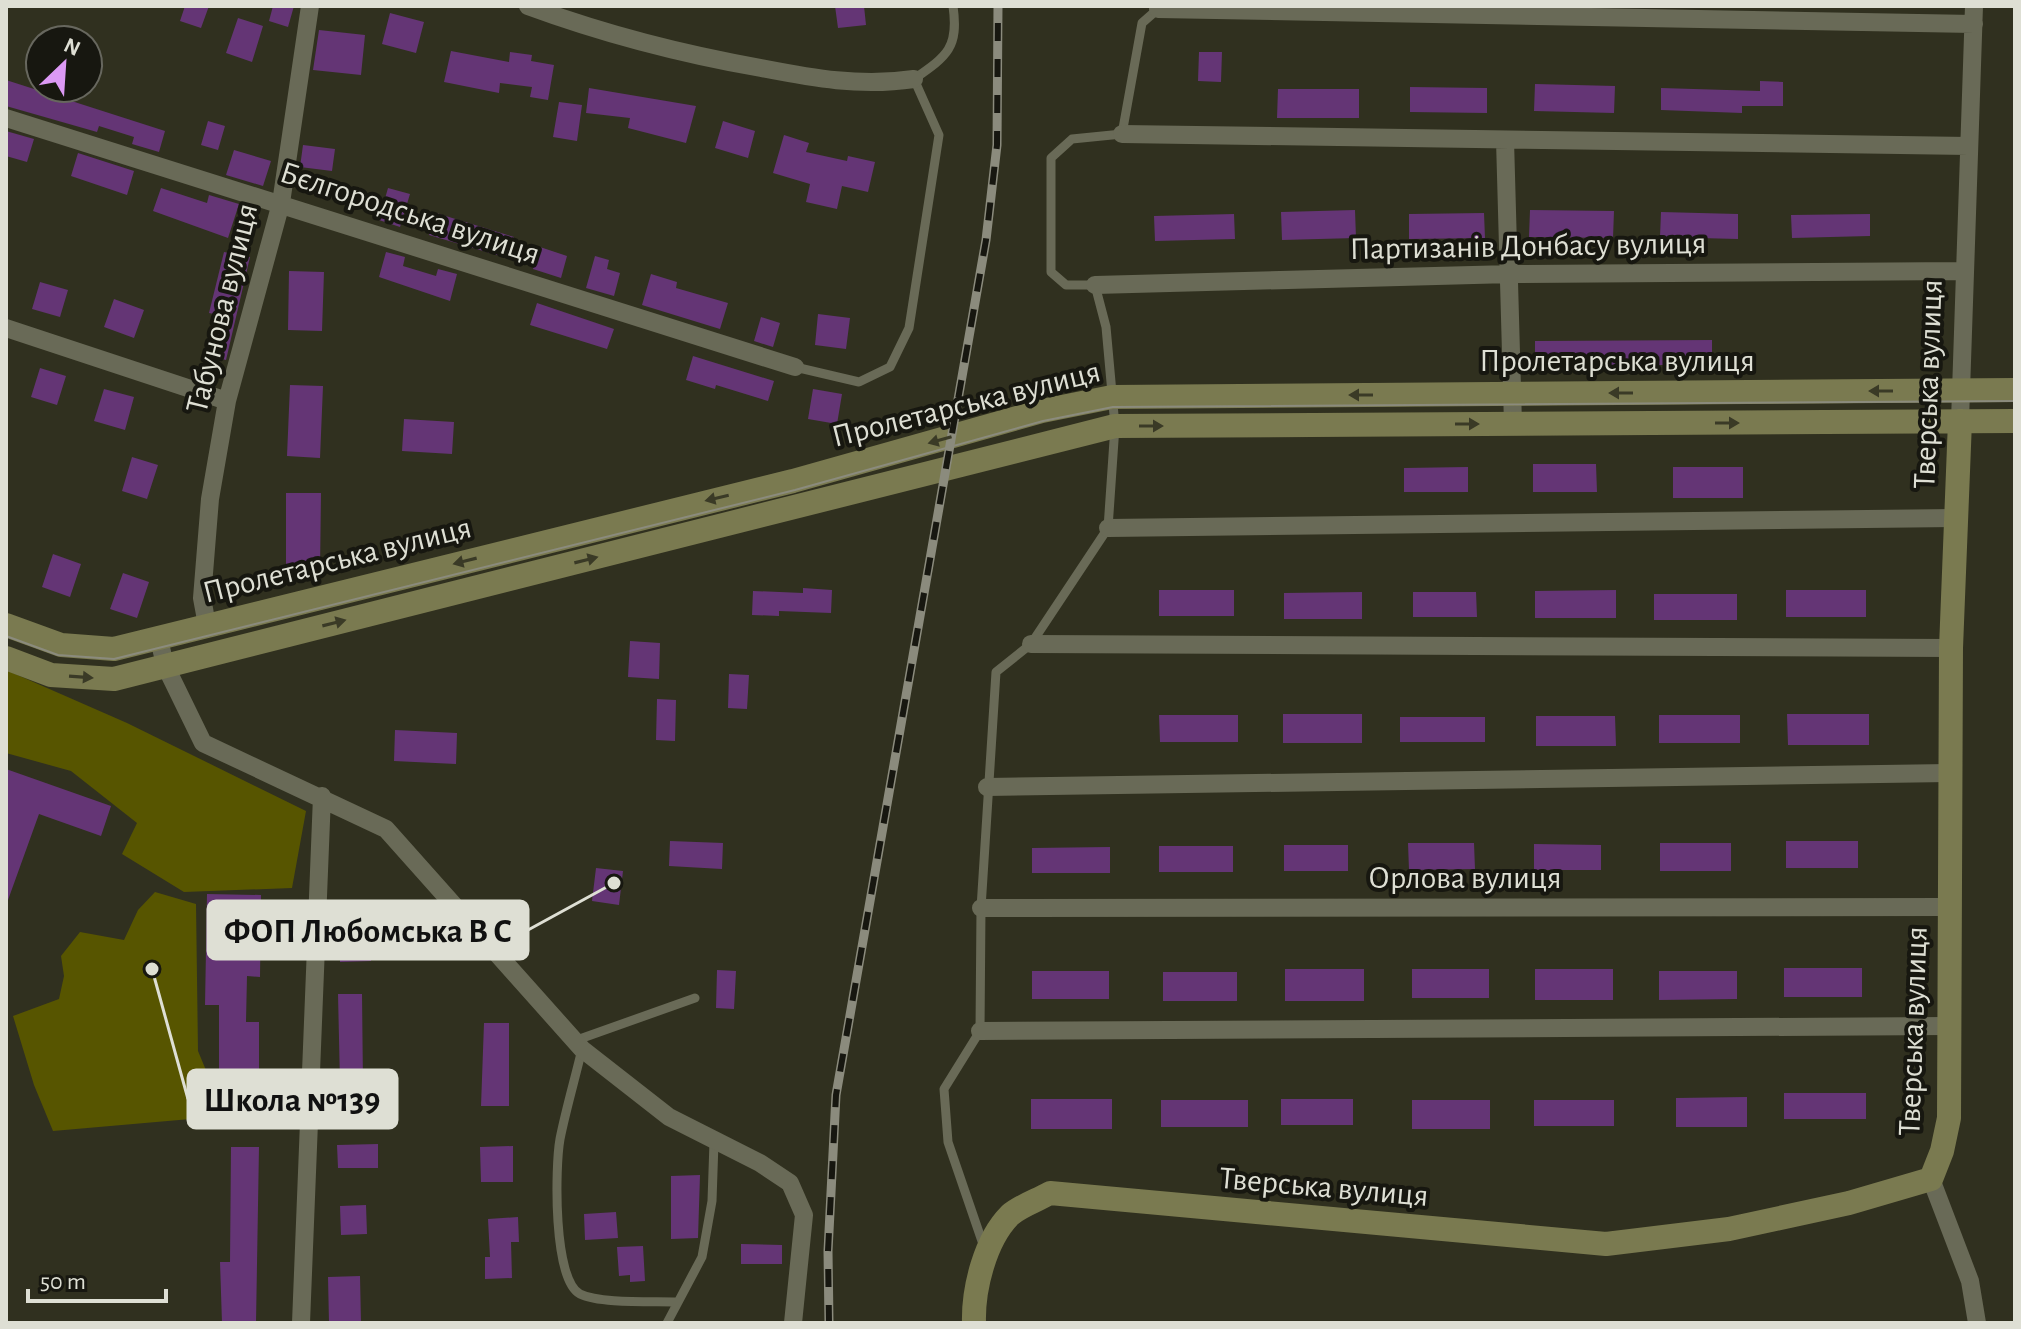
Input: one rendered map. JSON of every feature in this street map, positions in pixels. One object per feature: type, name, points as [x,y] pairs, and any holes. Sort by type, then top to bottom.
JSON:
[{"type":"main road","name":"Пролетарська вулиця","points":[[6,625],[61,645],[114,649],[793,481],[1042,411],[1112,397],[2015,390]]},
{"type":"main road","name":"Тверська вулиця","points":[[974,1323],[974,1308],[986,1254],[1011,1215],[1050,1193],[1606,1244],[1729,1229],[1849,1203],[1931,1179],[1949,1118],[1949,773],[1960,421]]},
{"type":"main road","name":"Пролетарська вулиця","points":[[6,658],[51,675],[114,679],[799,508],[1046,440],[1115,426],[2015,421]]},
{"type":"street","name":"Табунова вулиця","points":[[207,625],[202,598],[210,499],[227,401],[281,203],[310,6]]},
{"type":"street","points":[[528,6],[591,29],[721,61],[848,84],[914,79]]},
{"type":"street","points":[[1158,9],[1974,15]]},
{"type":"street","name":"Тверська вулиця","points":[[1960,421],[1974,15]]},
{"type":"street","name":"Бєлгородська вулиця","points":[[6,118],[795,367]]},
{"type":"street","points":[[1122,134],[1969,146]]},
{"type":"street","points":[[1505,140],[1513,424]]},
{"type":"street","name":"Партизанів Донбасу вулиця","points":[[1095,285],[1511,274],[1963,271]]},
{"type":"street","points":[[6,328],[227,401]]},
{"type":"street","points":[[1108,528],[1955,518]]},
{"type":"street","points":[[159,639],[165,665],[203,743],[322,796],[386,829],[578,1045],[658,1109],[714,1142],[760,1163],[790,1183],[804,1215],[793,1323]]},
{"type":"street","points":[[1031,644],[1951,648]]},
{"type":"street","points":[[987,787],[1949,773]]},
{"type":"street","points":[[301,1323],[322,796]]},
{"type":"street","name":"Орлова вулиця","points":[[981,908],[1949,907]]},
{"type":"street","points":[[980,1031],[1948,1026]]},
{"type":"street","points":[[1931,1179],[1970,1281],[1977,1323]]},
{"type":"lane","points":[[795,367],[859,382],[890,367],[909,328],[939,135],[914,79],[949,49],[956,32],[953,6]]},
{"type":"lane","points":[[986,1254],[948,1142],[944,1089],[980,1031],[981,908],[996,672],[1031,644],[1108,528],[1115,426],[1106,327],[1095,285],[1066,285],[1051,272],[1051,158],[1072,139],[1122,134],[1142,23],[1158,9]]},
{"type":"lane","points":[[678,1302],[589,1296],[579,1294],[567,1280],[559,1243],[559,1143],[578,1045],[695,998]]},
{"type":"lane","points":[[667,1323],[702,1257],[712,1201],[714,1142]]},
{"type":"shaded area","points":[[6,670],[127,723],[306,811],[292,888],[184,892],[122,854],[137,823],[71,771],[6,753]]},
{"type":"shaded area","points":[[155,892],[196,904],[198,1051],[225,1116],[53,1131],[34,1085],[13,1016],[59,999],[64,976],[61,956],[80,932],[124,940],[138,910]]},
{"type":"building","points":[[185,6],[209,6],[201,28],[180,21]]},
{"type":"building","points":[[273,6],[294,6],[288,27],[269,21]]},
{"type":"building","points":[[835,6],[864,6],[866,25],[838,28]]},
{"type":"building","points":[[390,13],[424,22],[416,53],[382,44]]},
{"type":"building","points":[[238,18],[263,26],[252,62],[226,53]]},
{"type":"building","points":[[319,30],[365,35],[361,75],[313,70]]},
{"type":"building","points":[[451,51],[509,62],[510,52],[532,55],[531,61],[554,65],[548,100],[530,97],[532,87],[500,83],[499,93],[444,82]]},
{"type":"building","points":[[1199,52],[1222,52],[1221,82],[1198,81]]},
{"type":"building","points":[[6,80],[24,86],[24,104],[81,104],[165,131],[159,152],[132,144],[134,137],[99,126],[97,132],[6,106]]},
{"type":"building","points":[[1760,81],[1783,82],[1783,106],[1742,106],[1742,113],[1661,110],[1661,88],[1760,91]]},
{"type":"building","points":[[1535,84],[1615,86],[1614,113],[1534,111]]},
{"type":"building","points":[[1410,87],[1487,88],[1487,113],[1410,112]]},
{"type":"building","points":[[589,88],[696,106],[686,143],[628,128],[630,118],[586,113]]},
{"type":"building","points":[[1278,89],[1359,89],[1359,118],[1277,118]]},
{"type":"building","points":[[559,102],[582,105],[577,141],[553,137]]},
{"type":"building","points":[[208,121],[225,126],[218,150],[201,145]]},
{"type":"building","points":[[723,121],[755,131],[748,158],[715,148]]},
{"type":"building","points":[[6,131],[34,139],[27,162],[6,156]]},
{"type":"building","points":[[784,135],[809,143],[806,152],[847,161],[848,156],[875,162],[868,192],[842,186],[837,209],[806,202],[810,184],[773,173]]},
{"type":"building","points":[[303,145],[335,149],[332,171],[300,167]]},
{"type":"building","points":[[234,150],[271,161],[263,186],[226,175]]},
{"type":"building","points":[[78,153],[134,171],[127,195],[71,176]]},
{"type":"building","points":[[161,188],[207,203],[209,195],[239,204],[228,238],[153,211]]},
{"type":"building","points":[[388,188],[410,194],[400,227],[379,220]]},
{"type":"building","points":[[1355,210],[1356,238],[1282,240],[1281,212]]},
{"type":"building","points":[[1530,210],[1614,211],[1613,238],[1529,237]]},
{"type":"building","points":[[1661,212],[1738,214],[1738,239],[1660,237]]},
{"type":"building","points":[[436,213],[514,237],[507,258],[429,235]]},
{"type":"building","points":[[1484,213],[1485,238],[1409,239],[1409,214]]},
{"type":"building","points":[[1234,214],[1235,239],[1155,241],[1154,216]]},
{"type":"building","points":[[1870,214],[1870,236],[1792,238],[1791,215]]},
{"type":"building","points":[[540,247],[567,256],[561,278],[533,269]]},
{"type":"building","points":[[224,252],[250,257],[226,360],[205,355],[214,314],[209,313]]},
{"type":"building","points":[[386,252],[405,257],[403,266],[436,276],[438,269],[457,274],[450,301],[379,277]]},
{"type":"building","points":[[595,256],[609,260],[607,269],[620,273],[614,296],[586,288]]},
{"type":"building","points":[[289,271],[324,272],[322,331],[288,330]]},
{"type":"building","points":[[651,274],[677,282],[676,288],[728,303],[720,329],[642,305]]},
{"type":"building","points":[[40,282],[68,290],[60,317],[32,309]]},
{"type":"building","points":[[114,299],[144,310],[134,338],[104,327]]},
{"type":"building","points":[[537,303],[614,329],[607,349],[530,325]]},
{"type":"building","points":[[818,314],[850,318],[846,349],[815,345]]},
{"type":"building","points":[[761,317],[780,323],[773,347],[754,341]]},
{"type":"building","points":[[1712,340],[1712,365],[1535,365],[1535,341]]},
{"type":"building","points":[[693,356],[774,381],[768,401],[716,385],[715,389],[686,380]]},
{"type":"building","points":[[40,368],[66,376],[57,405],[31,397]]},
{"type":"building","points":[[290,385],[323,386],[320,458],[287,456]]},
{"type":"building","points":[[104,389],[134,397],[125,430],[94,421]]},
{"type":"building","points":[[813,389],[842,394],[837,424],[808,419]]},
{"type":"building","points":[[404,419],[454,422],[452,454],[402,451]]},
{"type":"building","points":[[132,457],[158,465],[147,499],[122,491]]},
{"type":"building","points":[[1533,464],[1596,464],[1597,492],[1533,492]]},
{"type":"building","points":[[1468,467],[1468,492],[1404,492],[1404,468]]},
{"type":"building","points":[[1673,467],[1743,467],[1743,498],[1673,498]]},
{"type":"building","points":[[286,493],[321,493],[320,571],[286,570]]},
{"type":"building","points":[[53,554],[81,564],[70,597],[42,587]]},
{"type":"building","points":[[123,573],[149,582],[137,618],[110,609]]},
{"type":"building","points":[[803,588],[832,590],[831,613],[779,611],[779,616],[752,615],[753,591],[803,593]]},
{"type":"building","points":[[1159,590],[1234,590],[1234,616],[1159,616]]},
{"type":"building","points":[[1616,590],[1616,618],[1535,618],[1535,591]]},
{"type":"building","points":[[1786,590],[1866,590],[1866,617],[1786,617]]},
{"type":"building","points":[[1362,592],[1362,619],[1284,619],[1284,593]]},
{"type":"building","points":[[1413,592],[1476,592],[1477,617],[1413,617]]},
{"type":"building","points":[[1654,594],[1737,594],[1737,620],[1654,620]]},
{"type":"building","points":[[630,641],[660,643],[659,679],[628,677]]},
{"type":"building","points":[[729,674],[749,675],[747,709],[728,708]]},
{"type":"building","points":[[657,699],[676,700],[675,741],[656,740]]},
{"type":"building","points":[[1283,714],[1362,714],[1362,743],[1283,743]]},
{"type":"building","points":[[1787,714],[1869,714],[1869,745],[1788,745]]},
{"type":"building","points":[[1159,715],[1238,715],[1238,742],[1160,742]]},
{"type":"building","points":[[1659,715],[1740,715],[1740,743],[1659,743]]},
{"type":"building","points":[[1536,716],[1615,716],[1616,746],[1536,746]]},
{"type":"building","points":[[1400,717],[1485,717],[1485,742],[1400,742]]},
{"type":"building","points":[[395,730],[457,733],[456,764],[394,761]]},
{"type":"building","points":[[6,769],[111,806],[101,836],[39,814],[8,900]]},
{"type":"building","points":[[670,841],[723,843],[722,869],[669,866]]},
{"type":"building","points":[[1786,841],[1858,841],[1858,868],[1786,868]]},
{"type":"building","points":[[1408,843],[1474,843],[1475,869],[1409,870]]},
{"type":"building","points":[[1660,843],[1731,843],[1731,871],[1660,871]]},
{"type":"building","points":[[1534,844],[1601,845],[1601,870],[1534,870]]},
{"type":"building","points":[[1284,845],[1348,845],[1348,871],[1284,871]]},
{"type":"building","points":[[1159,846],[1233,846],[1233,872],[1159,872]]},
{"type":"building","points":[[1110,847],[1110,873],[1032,873],[1032,848]]},
{"type":"building","points":[[596,868],[623,871],[619,905],[592,901]]},
{"type":"building","points":[[207,894],[261,895],[260,977],[247,976],[246,1022],[259,1022],[259,1082],[219,1082],[219,1005],[205,1005]]},
{"type":"building","points":[[340,937],[371,937],[371,961],[340,962]]},
{"type":"building","points":[[1784,968],[1862,968],[1862,997],[1784,997]]},
{"type":"building","points":[[1285,969],[1364,969],[1364,1001],[1285,1001]]},
{"type":"building","points":[[1412,969],[1489,969],[1489,998],[1412,998]]},
{"type":"building","points":[[1535,969],[1613,969],[1613,1000],[1535,1000]]},
{"type":"building","points":[[717,970],[736,971],[734,1009],[716,1008]]},
{"type":"building","points":[[1032,971],[1109,971],[1109,999],[1032,999]]},
{"type":"building","points":[[1659,971],[1737,971],[1737,999],[1659,1000]]},
{"type":"building","points":[[1163,972],[1237,972],[1237,1001],[1163,1001]]},
{"type":"building","points":[[338,994],[362,994],[363,1084],[340,1083]]},
{"type":"building","points":[[484,1023],[509,1023],[509,1106],[481,1106]]},
{"type":"building","points":[[1784,1093],[1866,1093],[1866,1119],[1784,1119]]},
{"type":"building","points":[[1747,1097],[1747,1127],[1676,1127],[1676,1098]]},
{"type":"building","points":[[1031,1099],[1112,1099],[1112,1129],[1031,1129]]},
{"type":"building","points":[[1281,1099],[1353,1099],[1353,1125],[1281,1125]]},
{"type":"building","points":[[1161,1100],[1248,1100],[1248,1127],[1161,1127]]},
{"type":"building","points":[[1412,1100],[1490,1100],[1490,1129],[1412,1129]]},
{"type":"building","points":[[1534,1100],[1614,1100],[1614,1126],[1534,1126]]},
{"type":"building","points":[[378,1144],[378,1168],[338,1168],[337,1145]]},
{"type":"building","points":[[513,1146],[513,1182],[481,1182],[480,1147]]},
{"type":"building","points":[[231,1147],[259,1147],[256,1323],[222,1323],[220,1262],[230,1262]]},
{"type":"building","points":[[700,1175],[698,1238],[671,1239],[671,1176]]},
{"type":"building","points":[[366,1205],[367,1234],[341,1235],[340,1206]]},
{"type":"building","points":[[616,1212],[618,1238],[585,1240],[584,1214]]},
{"type":"building","points":[[518,1217],[519,1242],[511,1242],[512,1278],[485,1279],[485,1257],[490,1257],[488,1219]]},
{"type":"building","points":[[741,1244],[782,1245],[782,1264],[741,1264]]},
{"type":"building","points":[[643,1246],[645,1281],[630,1282],[630,1275],[619,1276],[617,1247]]},
{"type":"building","points":[[360,1276],[361,1323],[329,1323],[328,1277]]},
{"type":"tram line","points":[[6,636],[58,655],[114,659],[795,490],[1043,421],[1113,407],[2015,401]]},
{"type":"railway","points":[[829,1323],[828,1251],[836,1095],[986,240],[997,145],[998,6]]},
{"type":"place","name":"ФОП Любомська В С","points":[[614,883]]},
{"type":"place","name":"Школа №139","points":[[152,969]]}]
